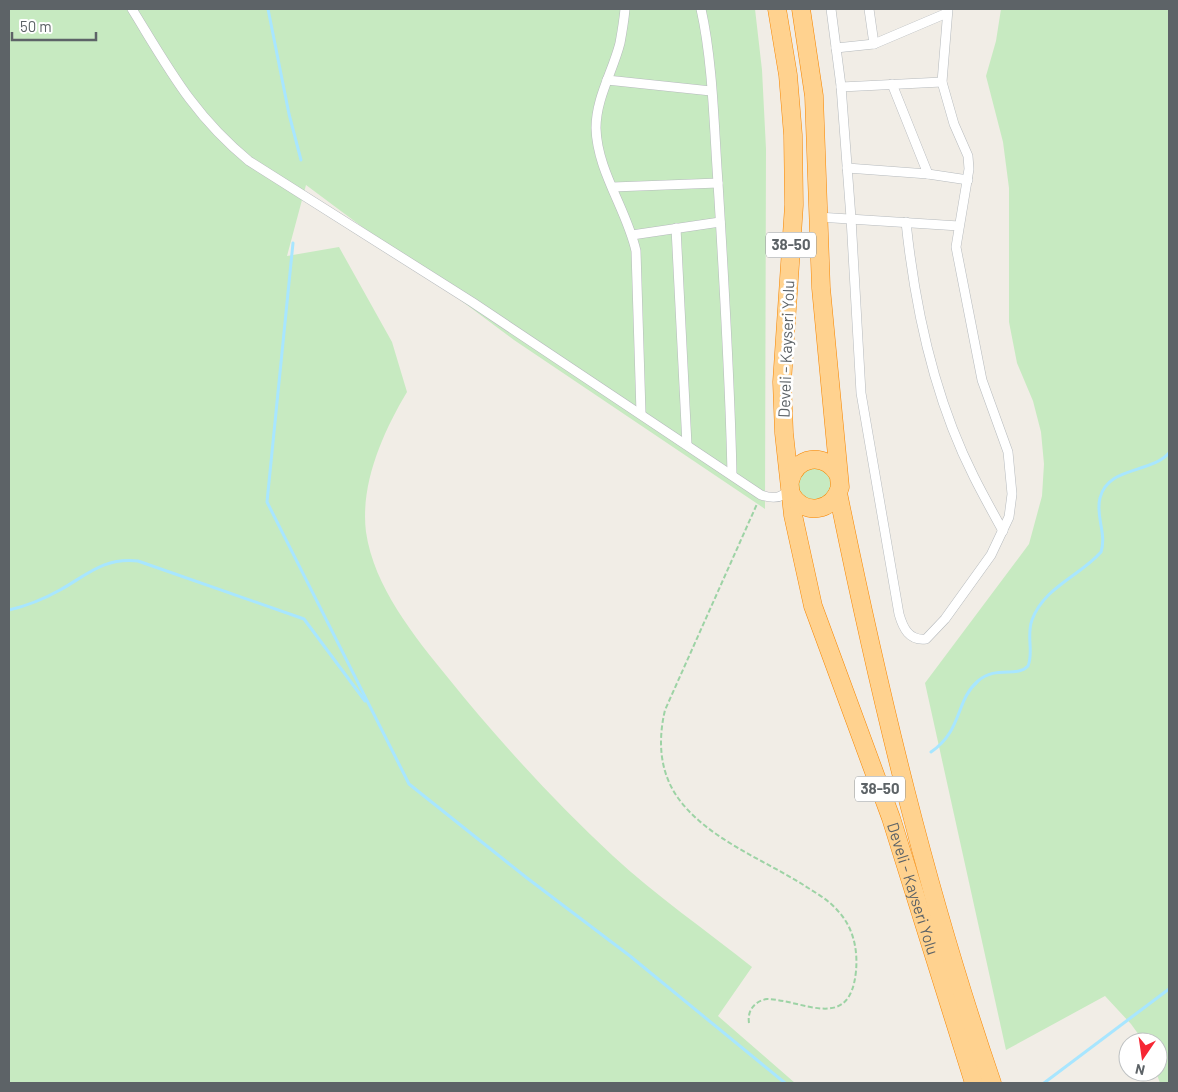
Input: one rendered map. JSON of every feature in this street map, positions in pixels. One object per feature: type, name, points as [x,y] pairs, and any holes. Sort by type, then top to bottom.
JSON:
[{"type":"highway","name":"Develi - Kayseri Yolu","points":[[777,9],[788,75],[794,153],[794,206],[782,382],[784,433],[793,515],[813,606],[890,818],[974,1083]]},
{"type":"highway","name":"Develi - Kayseri Yolu","points":[[800,9],[814,96],[825,340],[838,474],[838,493],[871,654],[892,739],[940,918],[992,1083]]},
{"type":"highway","points":[[838,474],[830,464],[811,459],[799,464],[790,488],[800,504],[812,509],[824,507],[838,493]]},
{"type":"street","points":[[132,9],[192,105],[218,133],[249,161],[472,302],[761,495],[779,497],[785,495],[790,488]]},
{"type":"street","points":[[625,9],[620,43],[599,105],[596,128],[600,151],[632,235],[638,262],[640,413]]},
{"type":"street","points":[[701,9],[711,91],[718,183],[732,475]]},
{"type":"street","points":[[831,9],[836,48],[841,87],[861,393],[898,614],[910,636],[918,640],[926,639],[945,618],[991,555],[1009,517],[1011,505],[1008,452],[982,380],[956,247],[968,180],[968,156],[954,124],[942,82],[948,11],[874,44],[836,48]]},
{"type":"street","points":[[869,9],[874,44]]},
{"type":"street","points":[[607,80],[711,91]]},
{"type":"street","points":[[841,87],[942,82]]},
{"type":"street","points":[[892,84],[928,174]]},
{"type":"street","points":[[847,168],[928,174],[968,180]]},
{"type":"street","points":[[613,187],[718,183]]},
{"type":"street","points":[[818,218],[851,218],[959,226]]},
{"type":"street","points":[[632,235],[720,222]]},
{"type":"street","points":[[906,222],[919,312],[938,384],[970,469],[1003,531]]},
{"type":"street","points":[[676,228],[687,445]]},
{"type":"path","points":[[749,1023],[749,1014],[754,1006],[767,998],[817,1010],[838,1006],[852,991],[856,965],[853,937],[838,910],[822,896],[735,845],[698,819],[673,790],[662,761],[661,737],[665,710],[761,495]]},
{"type":"green space","points":[[9,9],[755,9],[762,70],[766,149],[765,509],[514,340],[306,185],[287,256],[339,247],[392,342],[407,392],[390,424],[375,459],[370,477],[365,514],[370,552],[377,572],[397,610],[422,646],[507,748],[570,814],[646,885],[752,967],[718,1016],[795,1083],[9,1083]]},
{"type":"green space","points":[[1001,9],[1169,9],[1169,1083],[1160,1082],[1168,1082],[1168,1032],[1137,1032],[1105,996],[1006,1050],[925,683],[1029,544],[1042,496],[1044,464],[1041,432],[1033,401],[1017,363],[1009,322],[1009,188],[1003,142],[986,76],[996,41]]},
{"type":"green space","points":[[814,467],[826,472],[831,484],[826,496],[814,501],[802,496],[797,484],[802,472]]},
{"type":"waterway","points":[[268,9],[289,114],[301,160]]},
{"type":"waterway","points":[[293,243],[267,502],[409,784],[527,878],[630,956],[785,1083]]},
{"type":"waterway","points":[[931,752],[949,734],[965,697],[978,681],[985,676],[999,672],[1018,671],[1028,666],[1030,661],[1030,626],[1038,609],[1054,590],[1101,552],[1103,538],[1099,505],[1104,488],[1111,480],[1120,475],[1161,460],[1169,453]]},
{"type":"waterway","points":[[9,610],[48,596],[105,564],[126,560],[138,561],[304,619],[365,701]]},
{"type":"waterway","points":[[1044,1083],[1169,989]]}]
